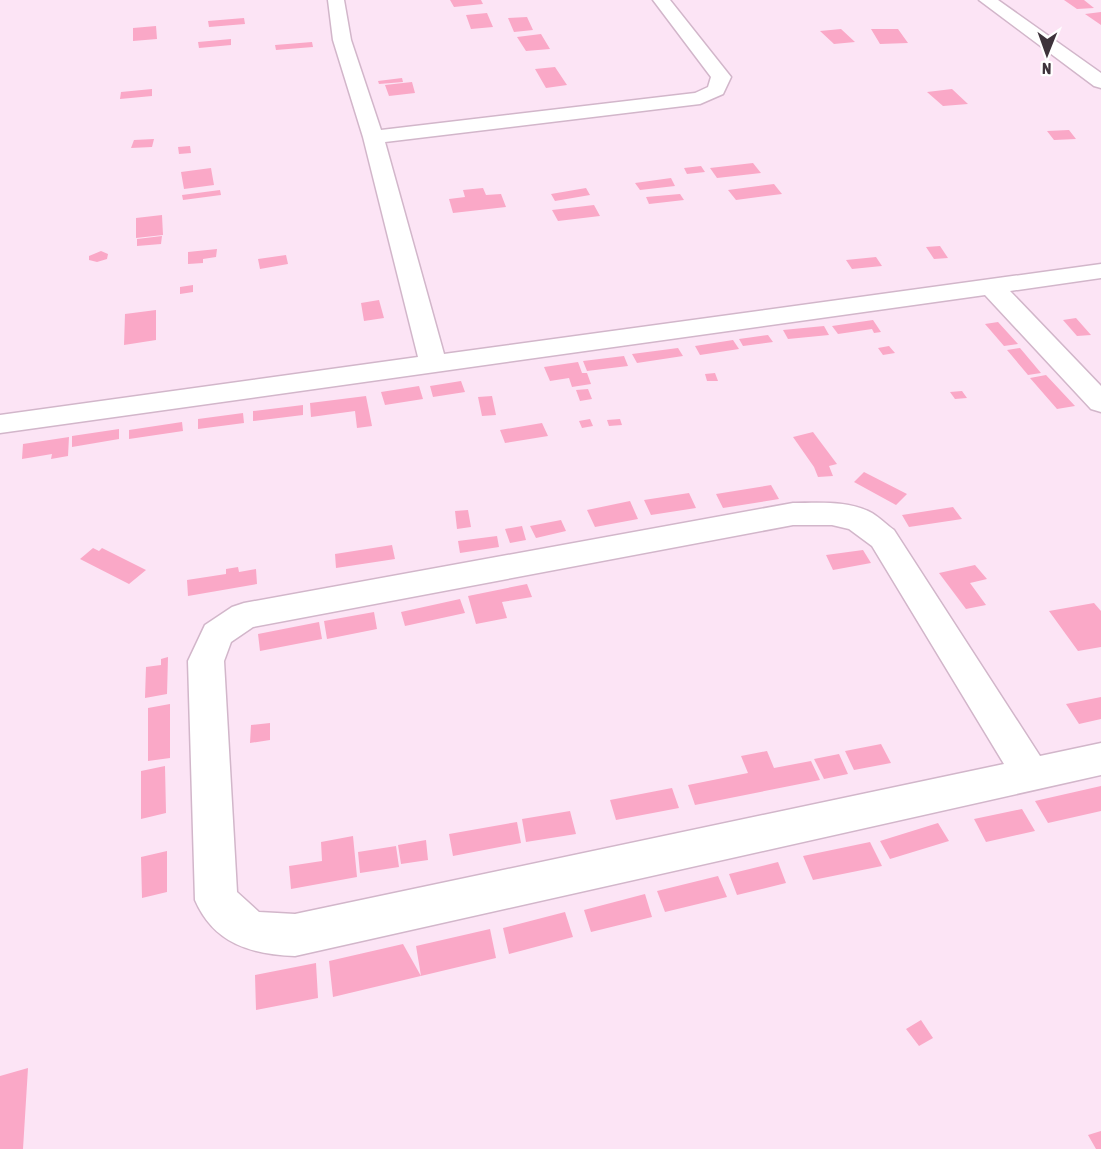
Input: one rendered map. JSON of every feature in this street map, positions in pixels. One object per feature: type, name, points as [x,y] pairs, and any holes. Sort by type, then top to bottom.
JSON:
[{"type":"street","points":[[336,0],[342,40],[373,137],[432,364]]},
{"type":"street","points":[[373,137],[700,98],[716,90],[721,77],[661,0]]},
{"type":"street","points":[[987,0],[1101,82]]},
{"type":"street","points":[[0,424],[993,288],[1101,271]]},
{"type":"street","points":[[993,288],[1101,403]]},
{"type":"street","points":[[1031,775],[884,538],[859,520],[832,514],[793,514],[244,616],[217,634],[206,661],[216,900],[239,925],[261,934],[295,935],[1031,775],[1101,759]]},
{"type":"building","points":[[450,0],[481,0],[483,4],[454,7]]},
{"type":"building","points":[[1064,0],[1084,0],[1094,8],[1077,9]]},
{"type":"building","points":[[1101,12],[1101,25],[1085,14]]},
{"type":"building","points":[[487,13],[493,27],[471,29],[466,15]]},
{"type":"building","points":[[527,17],[533,30],[514,32],[508,18]]},
{"type":"building","points":[[244,18],[245,24],[209,27],[208,21]]},
{"type":"building","points":[[156,26],[157,39],[133,41],[133,28]]},
{"type":"building","points":[[841,29],[855,42],[834,44],[820,31]]},
{"type":"building","points":[[871,29],[898,29],[908,43],[880,44]]},
{"type":"building","points":[[541,34],[550,49],[526,51],[517,37]]},
{"type":"building","points":[[231,39],[231,45],[199,48],[198,42]]},
{"type":"building","points":[[312,42],[313,47],[276,50],[275,45]]},
{"type":"building","points":[[555,67],[567,85],[546,88],[535,69]]},
{"type":"building","points":[[402,78],[403,82],[379,84],[378,81]]},
{"type":"building","points":[[412,82],[415,93],[389,96],[385,85]]},
{"type":"building","points":[[152,89],[152,96],[120,99],[121,92]]},
{"type":"building","points":[[952,89],[968,104],[943,106],[927,92]]},
{"type":"building","points":[[1069,130],[1076,139],[1054,140],[1047,131]]},
{"type":"building","points":[[154,139],[152,147],[131,148],[134,140]]},
{"type":"building","points":[[190,146],[191,153],[179,154],[178,147]]},
{"type":"building","points":[[753,163],[761,173],[717,178],[710,168]]},
{"type":"building","points":[[701,166],[705,172],[687,174],[684,168]]},
{"type":"building","points":[[211,168],[214,185],[184,189],[181,172]]},
{"type":"building","points":[[671,178],[675,186],[640,190],[635,183]]},
{"type":"building","points":[[774,184],[782,194],[736,200],[728,190]]},
{"type":"building","points":[[483,188],[486,195],[501,194],[506,207],[453,213],[449,199],[465,197],[463,190]]},
{"type":"building","points":[[586,188],[590,195],[555,201],[551,194]]},
{"type":"building","points":[[220,190],[221,195],[183,200],[182,195]]},
{"type":"building","points":[[680,194],[684,200],[649,204],[646,197]]},
{"type":"building","points":[[594,205],[600,216],[558,221],[552,210]]},
{"type":"building","points":[[162,215],[163,235],[136,238],[136,218]]},
{"type":"building","points":[[162,236],[161,244],[137,246],[137,239]]},
{"type":"building","points":[[940,246],[948,258],[934,259],[926,247]]},
{"type":"building","points":[[217,249],[216,257],[203,259],[203,263],[188,264],[188,252]]},
{"type":"building","points":[[101,251],[108,254],[107,259],[97,262],[89,260],[89,256]]},
{"type":"building","points":[[286,255],[288,264],[260,269],[258,259]]},
{"type":"building","points":[[876,257],[882,266],[852,269],[846,260]]},
{"type":"building","points":[[193,285],[193,292],[180,294],[180,287]]},
{"type":"building","points":[[379,300],[384,318],[364,321],[361,303]]},
{"type":"building","points":[[156,310],[156,340],[124,345],[125,314]]},
{"type":"building","points":[[1076,318],[1091,335],[1077,336],[1063,320]]},
{"type":"building","points":[[873,320],[881,332],[874,333],[872,329],[838,334],[832,326]]},
{"type":"building","points":[[998,322],[1018,344],[1004,346],[985,324]]},
{"type":"building","points":[[824,326],[829,335],[788,339],[783,330]]},
{"type":"building","points":[[768,335],[773,342],[743,346],[739,339]]},
{"type":"building","points":[[733,340],[739,349],[700,355],[695,346]]},
{"type":"building","points":[[889,346],[895,353],[883,355],[878,348]]},
{"type":"building","points":[[678,348],[683,356],[637,363],[632,354]]},
{"type":"building","points":[[1020,348],[1041,373],[1028,375],[1007,350]]},
{"type":"building","points":[[624,356],[628,366],[587,371],[583,361]]},
{"type":"building","points":[[578,362],[582,373],[587,373],[591,384],[572,387],[569,378],[550,381],[544,367]]},
{"type":"building","points":[[715,373],[718,381],[707,381],[705,374]]},
{"type":"building","points":[[1046,375],[1075,406],[1057,409],[1030,378]]},
{"type":"building","points":[[461,381],[465,392],[433,397],[430,386]]},
{"type":"building","points":[[419,386],[423,399],[385,405],[381,392]]},
{"type":"building","points":[[588,389],[592,399],[580,401],[576,390]]},
{"type":"building","points":[[962,391],[967,398],[955,399],[950,392]]},
{"type":"building","points":[[366,396],[372,426],[357,428],[355,411],[311,417],[310,403]]},
{"type":"building","points":[[492,396],[496,415],[482,416],[478,397]]},
{"type":"building","points":[[303,405],[303,415],[253,421],[253,411]]},
{"type":"building","points":[[243,413],[244,423],[198,429],[198,419]]},
{"type":"building","points":[[590,419],[593,426],[582,428],[579,421]]},
{"type":"building","points":[[620,419],[622,425],[609,426],[607,420]]},
{"type":"building","points":[[182,422],[183,431],[129,439],[129,430]]},
{"type":"building","points":[[542,423],[548,436],[505,443],[500,430]]},
{"type":"building","points":[[119,429],[119,439],[72,447],[72,436]]},
{"type":"building","points":[[813,432],[837,464],[829,466],[833,476],[818,477],[814,467],[793,437]]},
{"type":"building","points":[[69,437],[68,456],[51,459],[52,454],[22,459],[23,444]]},
{"type":"building","points":[[864,472],[907,494],[896,505],[854,482]]},
{"type":"building","points":[[771,485],[779,499],[723,508],[716,494]]},
{"type":"building","points":[[689,493],[696,508],[651,515],[644,500]]},
{"type":"building","points":[[630,501],[638,519],[595,527],[587,510]]},
{"type":"building","points":[[953,507],[962,519],[909,527],[902,515]]},
{"type":"building","points":[[468,510],[471,527],[457,529],[455,511]]},
{"type":"building","points":[[561,520],[566,531],[536,538],[530,526]]},
{"type":"building","points":[[522,526],[526,540],[510,543],[505,529]]},
{"type":"building","points":[[497,536],[499,547],[460,553],[458,541]]},
{"type":"building","points":[[392,545],[395,559],[336,568],[335,554]]},
{"type":"building","points":[[93,548],[99,551],[102,548],[146,570],[129,584],[80,559]]},
{"type":"building","points":[[863,550],[871,563],[833,570],[826,555]]},
{"type":"building","points":[[975,565],[987,579],[970,583],[986,605],[966,609],[939,573]]},
{"type":"building","points":[[238,567],[239,572],[256,569],[257,584],[188,596],[187,580],[226,574],[226,569]]},
{"type":"building","points":[[527,584],[532,597],[502,602],[507,618],[476,624],[468,596]]},
{"type":"building","points":[[460,599],[465,613],[405,626],[401,612]]},
{"type":"building","points":[[1094,603],[1101,611],[1101,647],[1078,651],[1049,611]]},
{"type":"building","points":[[374,612],[377,629],[327,639],[324,621]]},
{"type":"building","points":[[319,622],[322,639],[260,651],[258,634]]},
{"type":"building","points":[[168,657],[167,694],[145,698],[146,667],[161,665],[161,659]]},
{"type":"building","points":[[1101,697],[1101,719],[1079,724],[1066,704]]},
{"type":"building","points":[[170,704],[170,758],[148,761],[148,708]]},
{"type":"building","points":[[270,723],[270,740],[250,743],[251,725]]},
{"type":"building","points":[[881,744],[891,763],[854,770],[845,751]]},
{"type":"building","points":[[767,751],[774,768],[811,761],[820,780],[695,805],[688,785],[748,773],[741,756]]},
{"type":"building","points":[[839,754],[848,774],[824,779],[814,759]]},
{"type":"building","points":[[165,766],[166,813],[141,819],[141,771]]},
{"type":"building","points":[[1101,786],[1101,811],[1048,823],[1035,801]]},
{"type":"building","points":[[672,788],[679,808],[616,820],[610,800]]},
{"type":"building","points":[[1022,809],[1035,831],[986,842],[974,819]]},
{"type":"building","points":[[570,811],[576,834],[526,842],[522,819]]},
{"type":"building","points":[[517,822],[521,843],[453,856],[449,834]]},
{"type":"building","points":[[938,823],[949,841],[890,859],[880,841]]},
{"type":"building","points":[[353,836],[357,877],[291,889],[289,866],[322,861],[321,842]]},
{"type":"building","points":[[426,840],[428,860],[401,864],[398,845]]},
{"type":"building","points":[[870,842],[882,866],[813,880],[803,856]]},
{"type":"building","points":[[396,846],[399,867],[360,873],[358,852]]},
{"type":"building","points":[[167,851],[167,892],[142,898],[141,857]]},
{"type":"building","points":[[778,862],[786,883],[737,895],[729,874]]},
{"type":"building","points":[[718,876],[727,897],[665,912],[657,891]]},
{"type":"building","points":[[645,894],[652,917],[591,932],[584,910]]},
{"type":"building","points":[[565,912],[573,937],[509,954],[503,928]]},
{"type":"building","points":[[490,929],[496,958],[421,976],[416,946]]},
{"type":"building","points":[[403,944],[421,976],[333,997],[329,961]]},
{"type":"building","points":[[316,963],[318,998],[256,1010],[255,975]]},
{"type":"building","points":[[921,1020],[933,1038],[919,1046],[906,1029]]},
{"type":"building","points":[[28,1068],[23,1149],[0,1149],[0,1076]]},
{"type":"building","points":[[1101,1131],[1101,1149],[1096,1149],[1088,1135]]}]
